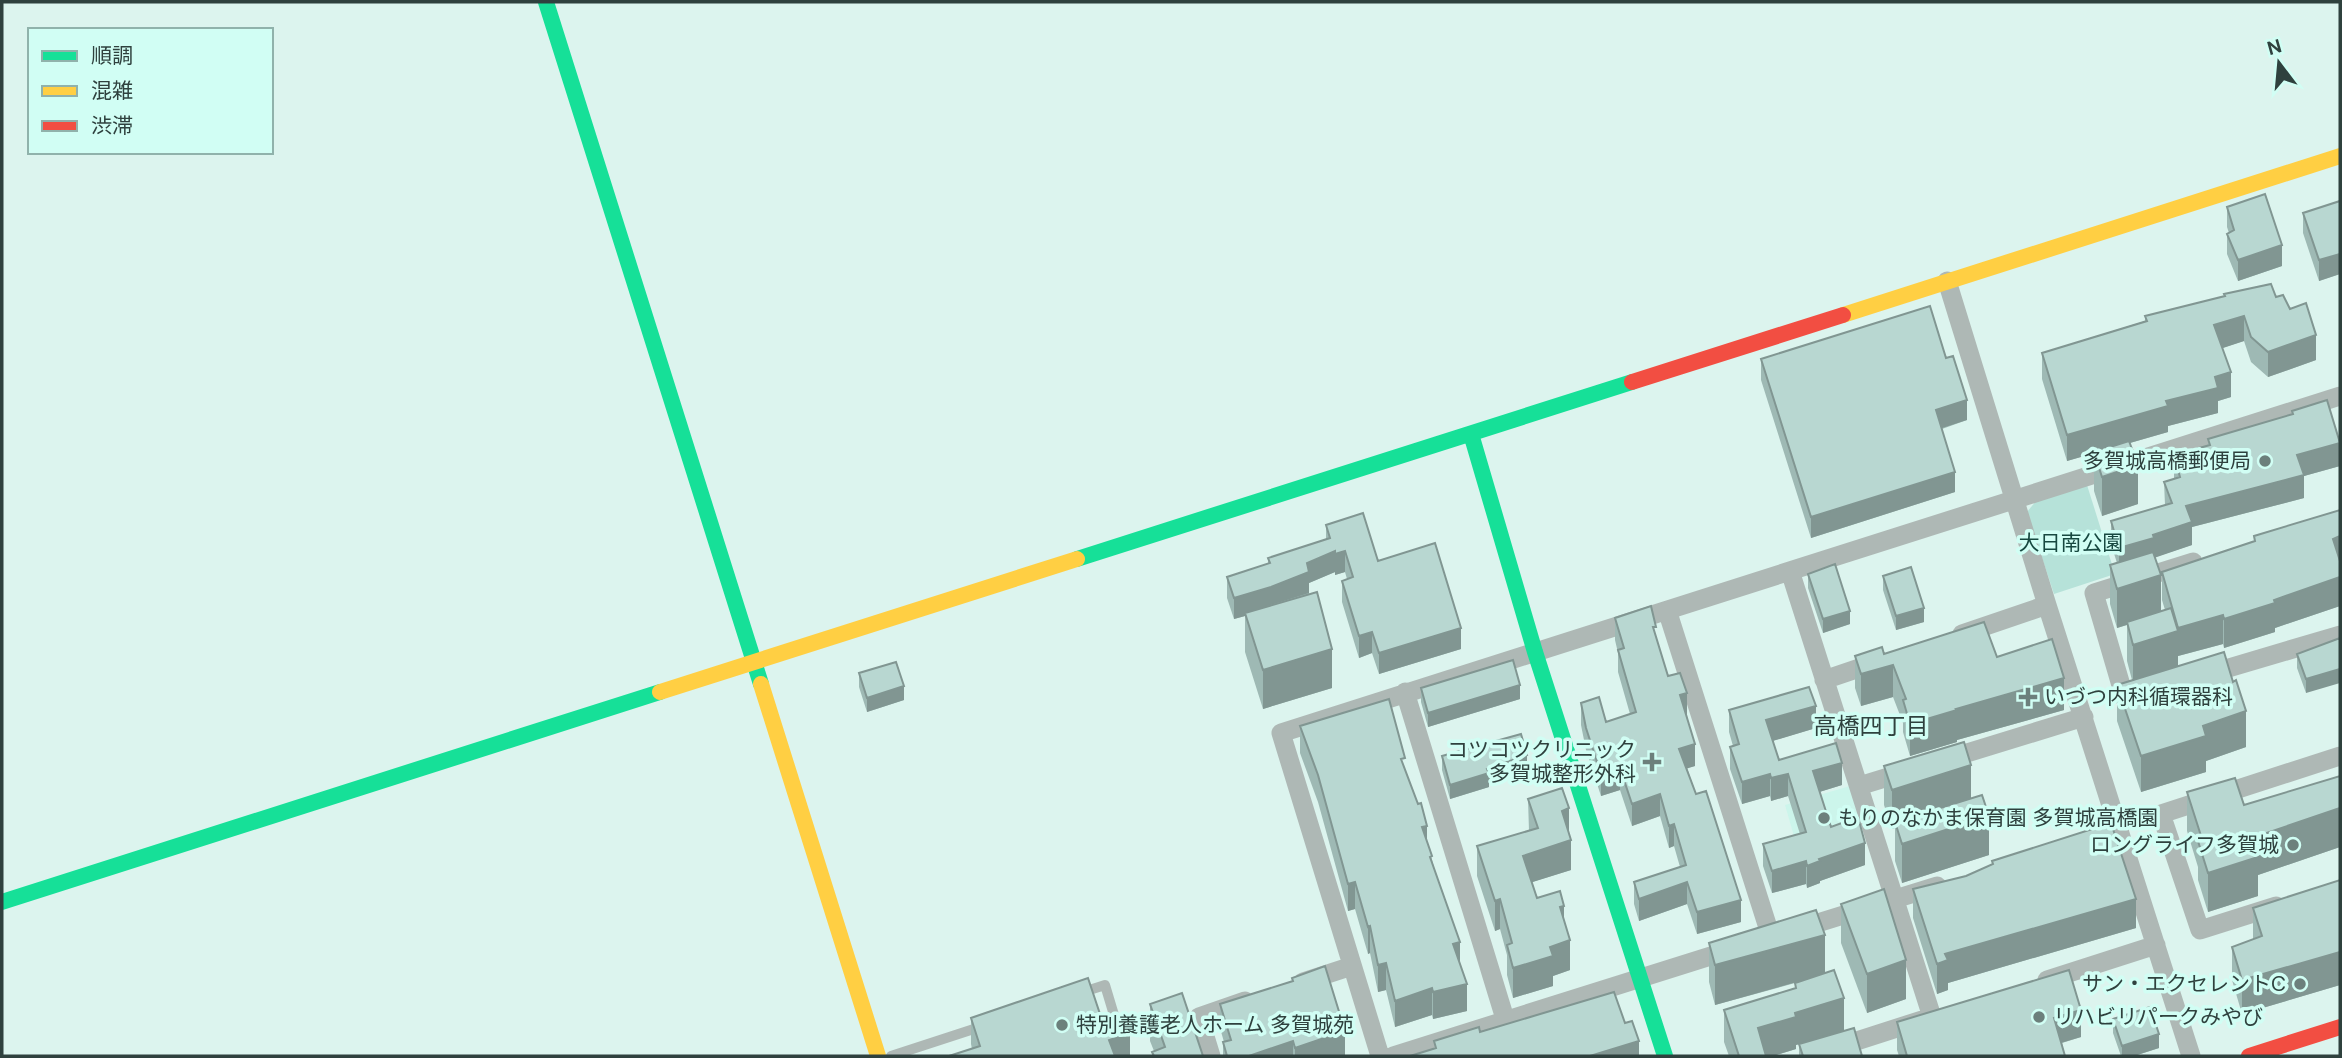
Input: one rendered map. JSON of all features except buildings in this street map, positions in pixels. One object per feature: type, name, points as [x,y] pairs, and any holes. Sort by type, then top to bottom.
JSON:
[{"type":"street","points":[[546,2],[878,1056]]},
{"type":"street","points":[[2,902],[2340,156]]},
{"type":"street","points":[[1947,281],[2084,717],[2111,829],[2156,945],[2191,1056]]},
{"type":"street","points":[[1380,1056],[1281,733],[2340,396]]},
{"type":"street","points":[[1471,434],[1535,652],[1665,1056]]},
{"type":"street","points":[[2151,692],[2125,699],[2094,593],[2211,556]]},
{"type":"street","points":[[1790,571],[1896,899],[1939,1015],[1810,1056]]},
{"type":"street","points":[[1942,640],[2047,605]]},
{"type":"street","points":[[1667,610],[1758,941]]},
{"type":"street","points":[[2189,680],[2340,635]]},
{"type":"street","points":[[1824,680],[1903,653]]},
{"type":"street","points":[[1405,692],[1506,1022]]},
{"type":"street","points":[[1859,786],[2084,717]]},
{"type":"street","points":[[2289,902],[2200,930],[2161,814],[2340,756]]},
{"type":"street","points":[[1393,1056],[1961,878]]},
{"type":"street","points":[[2025,987],[2156,945]]},
{"type":"street","points":[[1288,987],[1352,966]]},
{"type":"street","points":[[1210,1056],[1199,1017],[1262,996]]},
{"type":"street","points":[[2249,1056],[2340,1027]]},
{"type":"lane","points":[[1067,998],[1105,985],[1117,1025]]},
{"type":"lane","points":[[891,1056],[991,1023]]},
{"type":"shaded area","name":"もりのなかま保育園 多賀城高橋園","points":[[1850,786],[1863,831],[1798,850],[1785,805]]},
{"type":"green space","name":"大日南公園","points":[[2087,485],[2115,574],[2054,594],[2027,512],[2036,501]]},
{"type":"traffic: fast","points":[[546,2],[761,684]]},
{"type":"traffic: fast","points":[[1077,559],[1632,382]]},
{"type":"traffic: fast","points":[[1471,434],[1535,652],[1665,1056]]},
{"type":"traffic: fast","points":[[2,902],[660,692]]},
{"type":"traffic: slow","points":[[1843,315],[2340,156]]},
{"type":"traffic: slow","points":[[660,692],[1077,559]]},
{"type":"traffic: slow","points":[[761,684],[878,1056]]},
{"type":"traffic: jam","points":[[1632,382],[1843,315]]},
{"type":"traffic: jam","points":[[2249,1056],[2340,1027]]},
{"type":"place","name":"多賀城高橋郵便局","points":[[2265,461]]},
{"type":"place","name":"いづつ内科循環器科","points":[[2028,697]]},
{"type":"place","name":"コツコツクリニック 多賀城整形外科","points":[[1652,762]]},
{"type":"place","name":"もりのなかま保育園 多賀城高橋園","points":[[1824,818]]},
{"type":"place","name":"ロングライフ多賀城","points":[[2293,845]]},
{"type":"place","name":"サン・エクセレントC","points":[[2300,984]]},
{"type":"place","name":"リハビリパークみやび","points":[[2039,1017]]},
{"type":"place","name":"特別養護老人ホーム 多賀城苑","points":[[1062,1025]]},
{"type":"district","name":"高橋四丁目","points":[[1871,726]]}]
